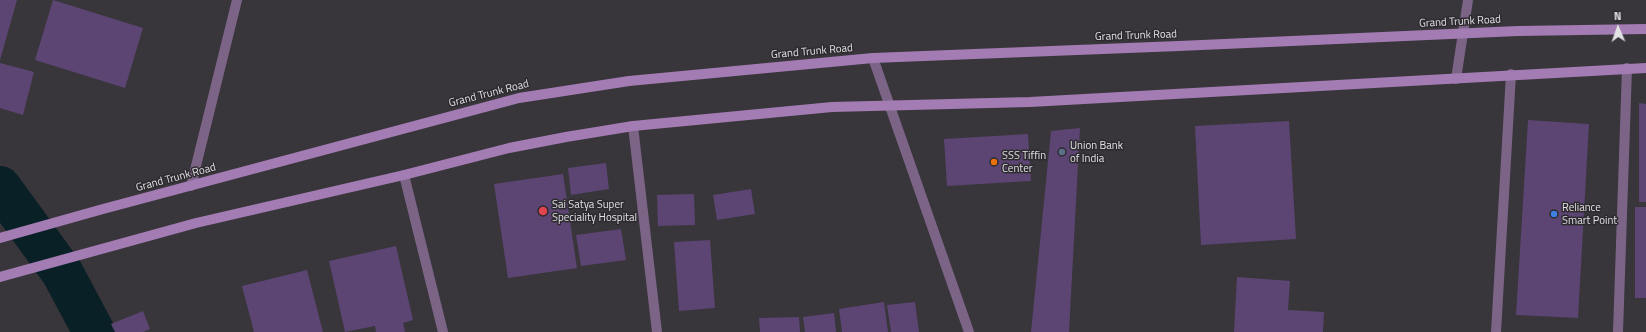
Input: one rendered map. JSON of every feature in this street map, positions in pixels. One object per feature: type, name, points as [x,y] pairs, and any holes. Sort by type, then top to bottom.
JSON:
[{"type":"main road","name":"Grand Trunk Road","points":[[2,238],[103,209],[519,98],[630,81],[873,58],[1462,33],[1646,29]]},
{"type":"main road","points":[[0,277],[196,223],[404,175],[509,148],[633,126],[832,107],[890,104],[1030,102],[1511,74],[1646,68]]},
{"type":"street","points":[[192,186],[237,0]]},
{"type":"street","points":[[1456,78],[1468,0]]},
{"type":"street","points":[[873,58],[969,332]]},
{"type":"street","points":[[1618,332],[1627,68]]},
{"type":"street","points":[[1496,332],[1511,74]]},
{"type":"street","points":[[633,126],[657,332]]},
{"type":"street","points":[[404,175],[443,332]]},
{"type":"building","points":[[0,0],[17,0],[0,60]]},
{"type":"building","points":[[53,0],[143,28],[125,88],[35,60]]},
{"type":"building","points":[[0,63],[34,72],[23,115],[0,108]]},
{"type":"building","points":[[1639,103],[1646,104],[1646,202],[1639,202]]},
{"type":"building","points":[[1528,120],[1589,124],[1578,318],[1516,315]]},
{"type":"building","points":[[1289,121],[1296,239],[1201,245],[1195,126]]},
{"type":"building","points":[[1080,128],[1069,332],[1031,332],[1051,131]]},
{"type":"building","points":[[1028,134],[1031,181],[947,186],[944,139]]},
{"type":"building","points":[[606,163],[609,189],[571,195],[568,168]]},
{"type":"building","points":[[563,174],[577,268],[508,278],[494,184]]},
{"type":"building","points":[[751,189],[755,214],[717,220],[713,195]]},
{"type":"building","points":[[694,194],[695,225],[658,226],[657,195]]},
{"type":"building","points":[[1635,207],[1646,207],[1646,298],[1635,298]]},
{"type":"building","points":[[621,229],[626,260],[581,266],[576,235]]},
{"type":"building","points":[[710,240],[715,308],[679,311],[674,242]]},
{"type":"building","points":[[396,246],[413,320],[403,323],[405,332],[376,332],[375,326],[345,332],[329,261]]},
{"type":"building","points":[[307,270],[323,332],[254,332],[242,286]]},
{"type":"building","points":[[1237,277],[1290,281],[1288,310],[1324,312],[1323,332],[1234,332]]},
{"type":"building","points":[[884,302],[888,332],[842,332],[839,309]]},
{"type":"building","points":[[915,302],[919,332],[891,332],[887,305]]},
{"type":"building","points":[[143,311],[150,329],[143,332],[115,332],[111,324]]},
{"type":"building","points":[[834,313],[836,332],[805,332],[803,317]]},
{"type":"building","points":[[799,317],[800,332],[760,332],[759,318]]},
{"type":"waterway","points":[[0,187],[62,272],[94,332]]},
{"type":"place","name":"Union Bank of India","points":[[1062,152]]},
{"type":"place","name":"SSS Tiffin Center","points":[[994,162]]},
{"type":"place","name":"Sai Satya Super Speciality Hospital","points":[[543,211]]},
{"type":"place","name":"Reliance Smart Point","points":[[1554,214]]}]
